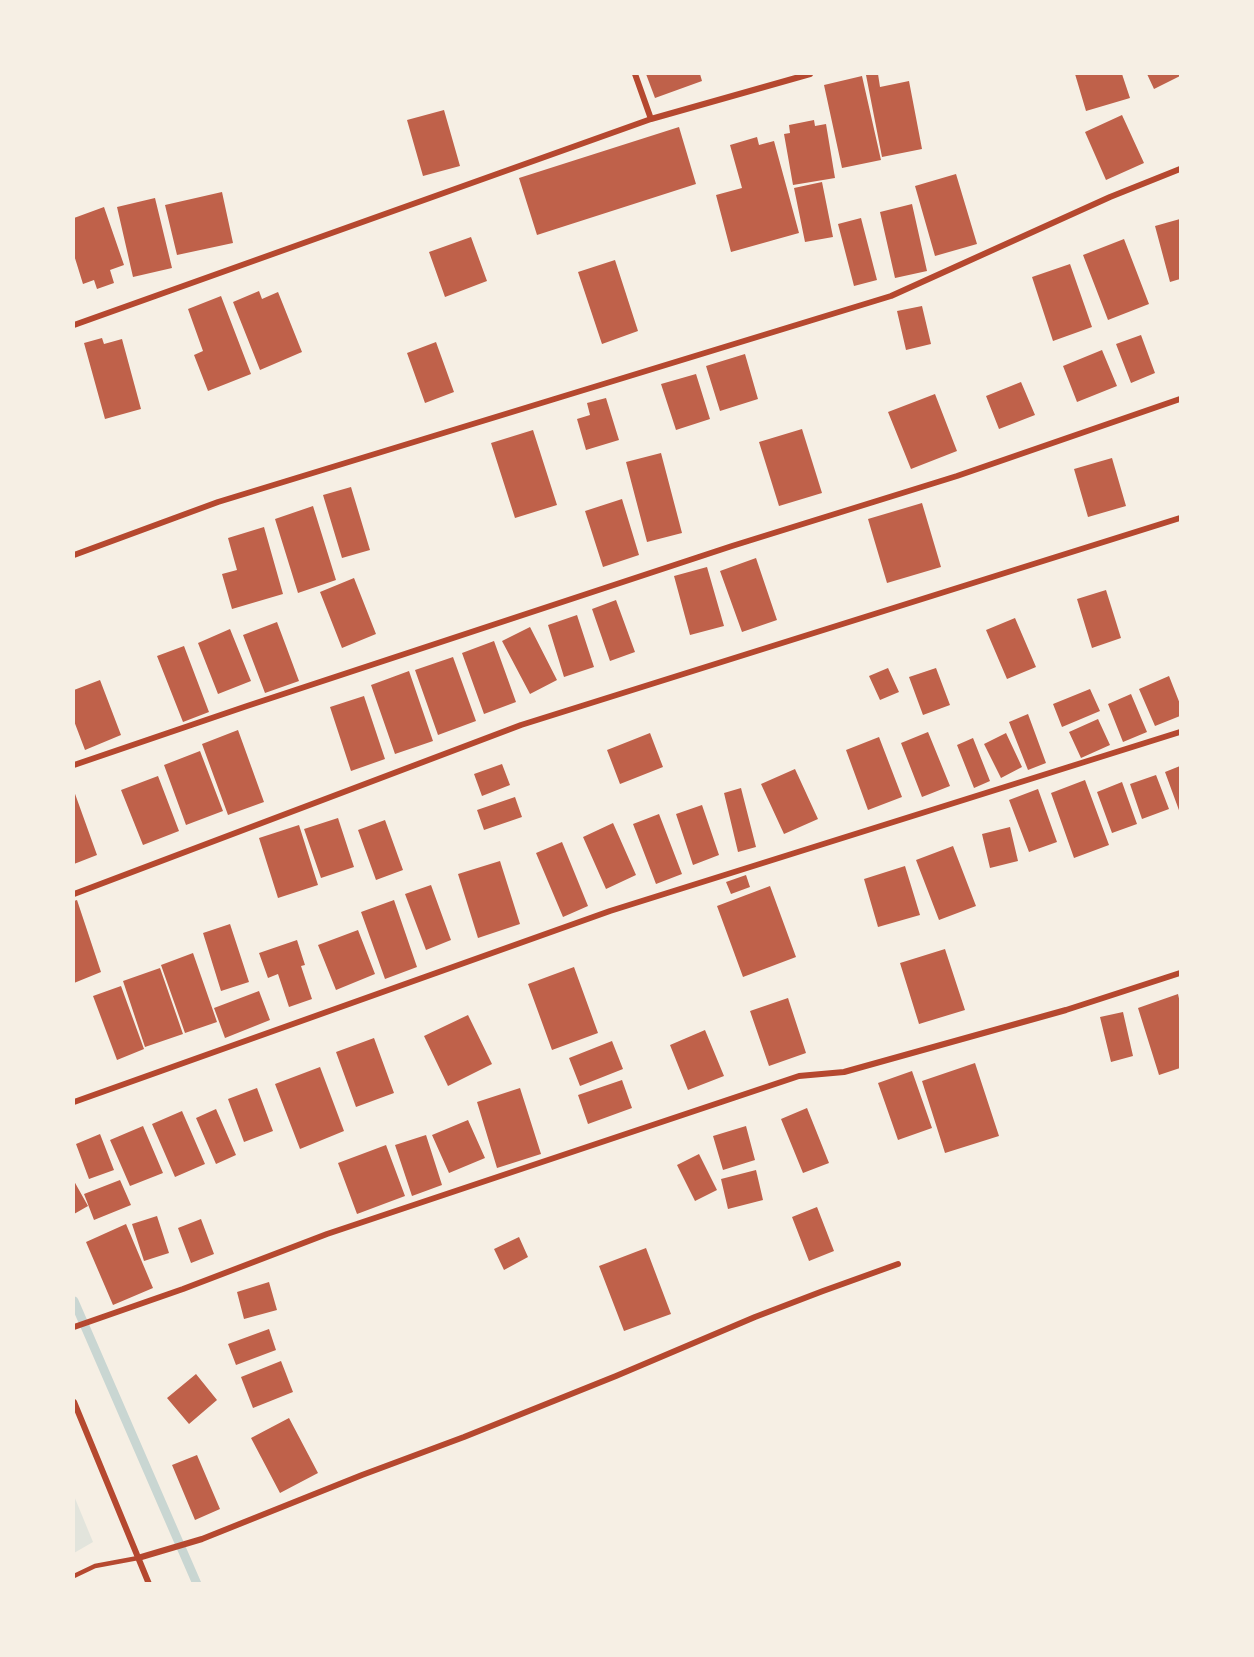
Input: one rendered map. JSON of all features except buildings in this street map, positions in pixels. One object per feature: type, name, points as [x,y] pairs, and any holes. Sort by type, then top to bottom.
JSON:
[{"type":"street","points":[[635,74],[651,118]]},
{"type":"street","points":[[74,325],[651,118],[810,74]]},
{"type":"street","points":[[74,555],[218,502],[891,296],[1110,197],[1180,169]]},
{"type":"street","points":[[74,765],[732,546],[957,476],[1180,399]]},
{"type":"street","points":[[74,894],[521,725],[1180,518]]},
{"type":"street","points":[[74,1102],[610,911],[1180,732]]},
{"type":"street","points":[[74,1327],[183,1289],[327,1233],[799,1076],[844,1072],[1066,1010],[1180,973]]},
{"type":"street","points":[[138,1558],[202,1539],[561,1398],[813,1294],[898,1264]]},
{"type":"street","points":[[74,1402],[149,1584]]},
{"type":"lane","points":[[74,1576],[95,1566],[138,1558]]},
{"type":"shaded area","points":[[74,1496],[93,1542],[74,1553]]},
{"type":"waterway","points":[[74,1301],[197,1584]]}]
